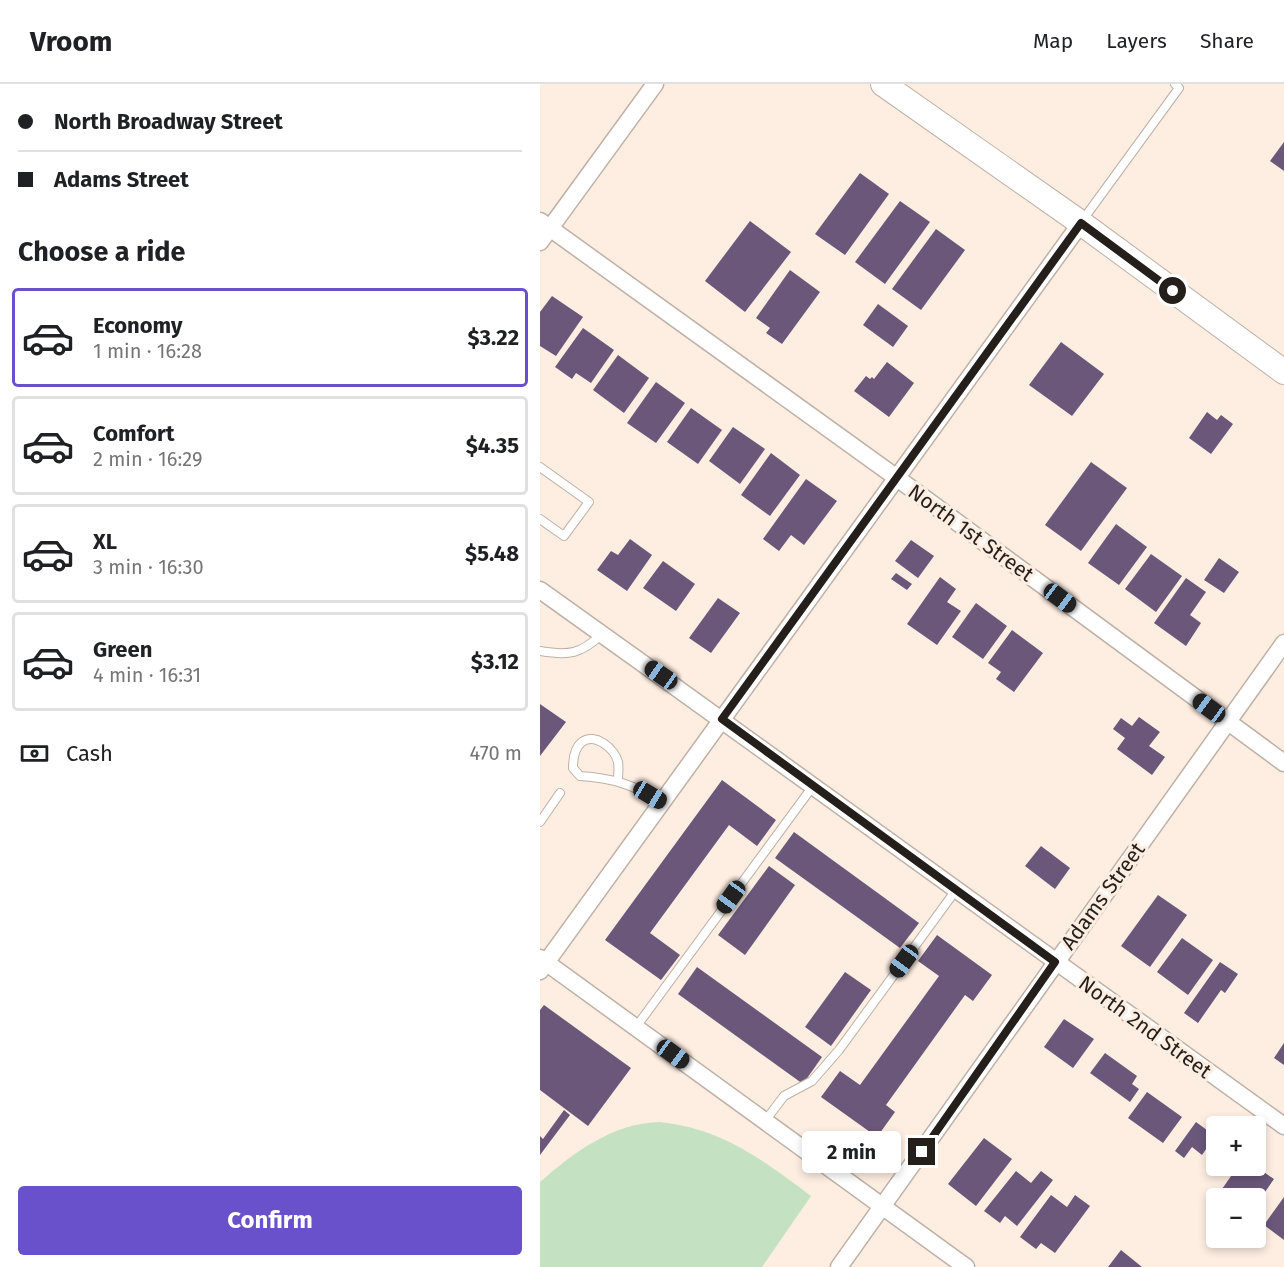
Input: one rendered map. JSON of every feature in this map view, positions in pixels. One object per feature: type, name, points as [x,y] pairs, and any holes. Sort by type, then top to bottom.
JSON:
[{"type":"street","points":[[540,242],[545,225],[655,84]]},
{"type":"street","points":[[891,86],[1284,372]]},
{"type":"street","points":[[966,1267],[636,1027],[542,964],[1081,223]]},
{"type":"street","name":"North 1st Street","points":[[545,225],[897,478],[1284,763]]},
{"type":"street","name":"North 2nd Street","points":[[540,590],[1284,1126]]},
{"type":"street","name":"Adams Street","points":[[839,1267],[1284,644]]},
{"type":"lane","points":[[1081,223],[1179,88],[1175,84]]},
{"type":"lane","points":[[540,467],[589,502],[564,536],[540,519]]},
{"type":"lane","points":[[540,651],[574,652],[586,649],[603,634]]},
{"type":"lane","points":[[618,781],[618,761],[607,744],[592,738],[582,742],[574,753],[573,768],[580,776],[618,781],[639,788],[662,802]]},
{"type":"lane","points":[[636,1027],[813,786]]},
{"type":"lane","points":[[540,822],[560,793]]},
{"type":"lane","points":[[765,1121],[784,1095],[812,1081],[839,1050],[956,890]]},
{"type":"green space","points":[[660,1122],[703,1131],[722,1139],[758,1158],[811,1196],[762,1267],[540,1267],[540,1182],[566,1160],[595,1141],[626,1128]]},
{"type":"building","points":[[1284,142],[1284,171],[1270,161]]},
{"type":"building","points":[[860,173],[889,194],[845,255],[815,234]]},
{"type":"building","points":[[900,201],[930,222],[885,284],[855,262]]},
{"type":"building","points":[[750,221],[791,252],[745,312],[705,281]]},
{"type":"building","points":[[936,229],[965,250],[921,310],[892,289]]},
{"type":"building","points":[[790,270],[820,292],[782,344],[766,333],[770,328],[756,318]]},
{"type":"building","points":[[552,296],[583,317],[556,356],[540,346],[540,312]]},
{"type":"building","points":[[878,304],[908,326],[893,347],[863,325]]},
{"type":"building","points":[[583,328],[614,350],[591,383],[576,373],[572,379],[555,367]]},
{"type":"building","points":[[1061,342],[1104,374],[1072,416],[1029,385]]},
{"type":"building","points":[[618,355],[649,378],[624,413],[593,390]]},
{"type":"building","points":[[887,362],[914,383],[889,417],[854,391],[866,376],[874,379]]},
{"type":"building","points":[[656,382],[685,403],[656,443],[627,423]]},
{"type":"building","points":[[691,408],[722,430],[698,464],[667,442]]},
{"type":"building","points":[[1207,412],[1217,420],[1221,415],[1233,424],[1211,454],[1189,438]]},
{"type":"building","points":[[733,427],[765,449],[740,484],[709,461]]},
{"type":"building","points":[[771,453],[800,475],[770,516],[741,495]]},
{"type":"building","points":[[1091,462],[1127,488],[1081,551],[1045,525]]},
{"type":"building","points":[[806,479],[837,501],[804,545],[791,535],[779,551],[763,539]]},
{"type":"building","points":[[1116,524],[1147,547],[1119,585],[1088,563]]},
{"type":"building","points":[[630,539],[652,555],[627,591],[597,570],[611,551],[618,555]]},
{"type":"building","points":[[911,540],[934,556],[918,578],[895,561]]},
{"type":"building","points":[[1151,554],[1182,576],[1156,612],[1125,589]]},
{"type":"building","points":[[1219,558],[1239,572],[1224,593],[1204,580]]},
{"type":"building","points":[[663,561],[695,584],[676,611],[643,588]]},
{"type":"building","points":[[896,573],[912,584],[907,590],[891,579]]},
{"type":"building","points":[[940,577],[956,589],[947,602],[961,611],[937,645],[907,624]]},
{"type":"building","points":[[1186,578],[1206,592],[1190,615],[1201,623],[1186,646],[1154,623]]},
{"type":"building","points":[[718,598],[740,613],[711,653],[689,638]]},
{"type":"building","points":[[976,603],[1007,626],[983,659],[952,637]]},
{"type":"building","points":[[1012,630],[1043,653],[1014,692],[996,679],[1001,672],[988,663]]},
{"type":"building","points":[[540,704],[566,722],[540,756]]},
{"type":"building","points":[[1139,717],[1160,732],[1149,746],[1165,757],[1152,775],[1117,749],[1125,738],[1113,729],[1121,718],[1132,726]]},
{"type":"building","points":[[722,780],[776,820],[757,846],[729,825],[650,933],[680,955],[661,980],[605,940]]},
{"type":"building","points":[[794,832],[919,923],[900,948],[775,858]]},
{"type":"building","points":[[1041,846],[1070,868],[1055,889],[1025,866]]},
{"type":"building","points":[[769,866],[795,885],[745,955],[718,935]]},
{"type":"building","points":[[1158,895],[1187,915],[1150,967],[1121,946]]},
{"type":"building","points":[[937,935],[992,975],[973,1001],[965,995],[886,1105],[895,1112],[877,1137],[821,1097],[840,1071],[860,1085],[939,976],[918,961]]},
{"type":"building","points":[[1182,938],[1213,960],[1188,995],[1157,972]]},
{"type":"building","points":[[1220,962],[1238,974],[1225,993],[1221,990],[1198,1023],[1184,1013]]},
{"type":"building","points":[[697,967],[822,1057],[803,1084],[678,994]]},
{"type":"building","points":[[845,972],[871,990],[831,1046],[805,1027]]},
{"type":"building","points":[[544,1005],[631,1068],[588,1126],[540,1090],[540,1010]]},
{"type":"building","points":[[1064,1019],[1094,1039],[1073,1068],[1044,1047]]},
{"type":"building","points":[[1284,1043],[1284,1065],[1274,1058]]},
{"type":"building","points":[[1105,1053],[1137,1076],[1132,1084],[1139,1089],[1130,1102],[1090,1073]]},
{"type":"building","points":[[1147,1092],[1182,1117],[1163,1143],[1128,1118]]},
{"type":"building","points":[[564,1110],[570,1115],[540,1155],[540,1136],[543,1139]]},
{"type":"building","points":[[1196,1122],[1206,1129],[1206,1149],[1202,1155],[1192,1147],[1184,1158],[1175,1151]]},
{"type":"building","points":[[984,1138],[1012,1159],[976,1206],[948,1184]]},
{"type":"building","points":[[1016,1171],[1031,1183],[1041,1171],[1053,1180],[1017,1226],[1005,1216],[1000,1223],[984,1211]]},
{"type":"building","points":[[1266,1174],[1274,1179],[1266,1191],[1266,1188],[1223,1188],[1231,1176],[1266,1176]]},
{"type":"building","points":[[1051,1195],[1067,1207],[1075,1195],[1090,1206],[1055,1253],[1041,1243],[1036,1249],[1020,1237]]},
{"type":"building","points":[[1284,1197],[1284,1240],[1266,1226],[1266,1222]]},
{"type":"building","points":[[1121,1250],[1142,1267],[1108,1267]]},
{"type":"route","points":[[922,1152],[1055,962],[722,719],[1081,223],[1173,291]]}]
